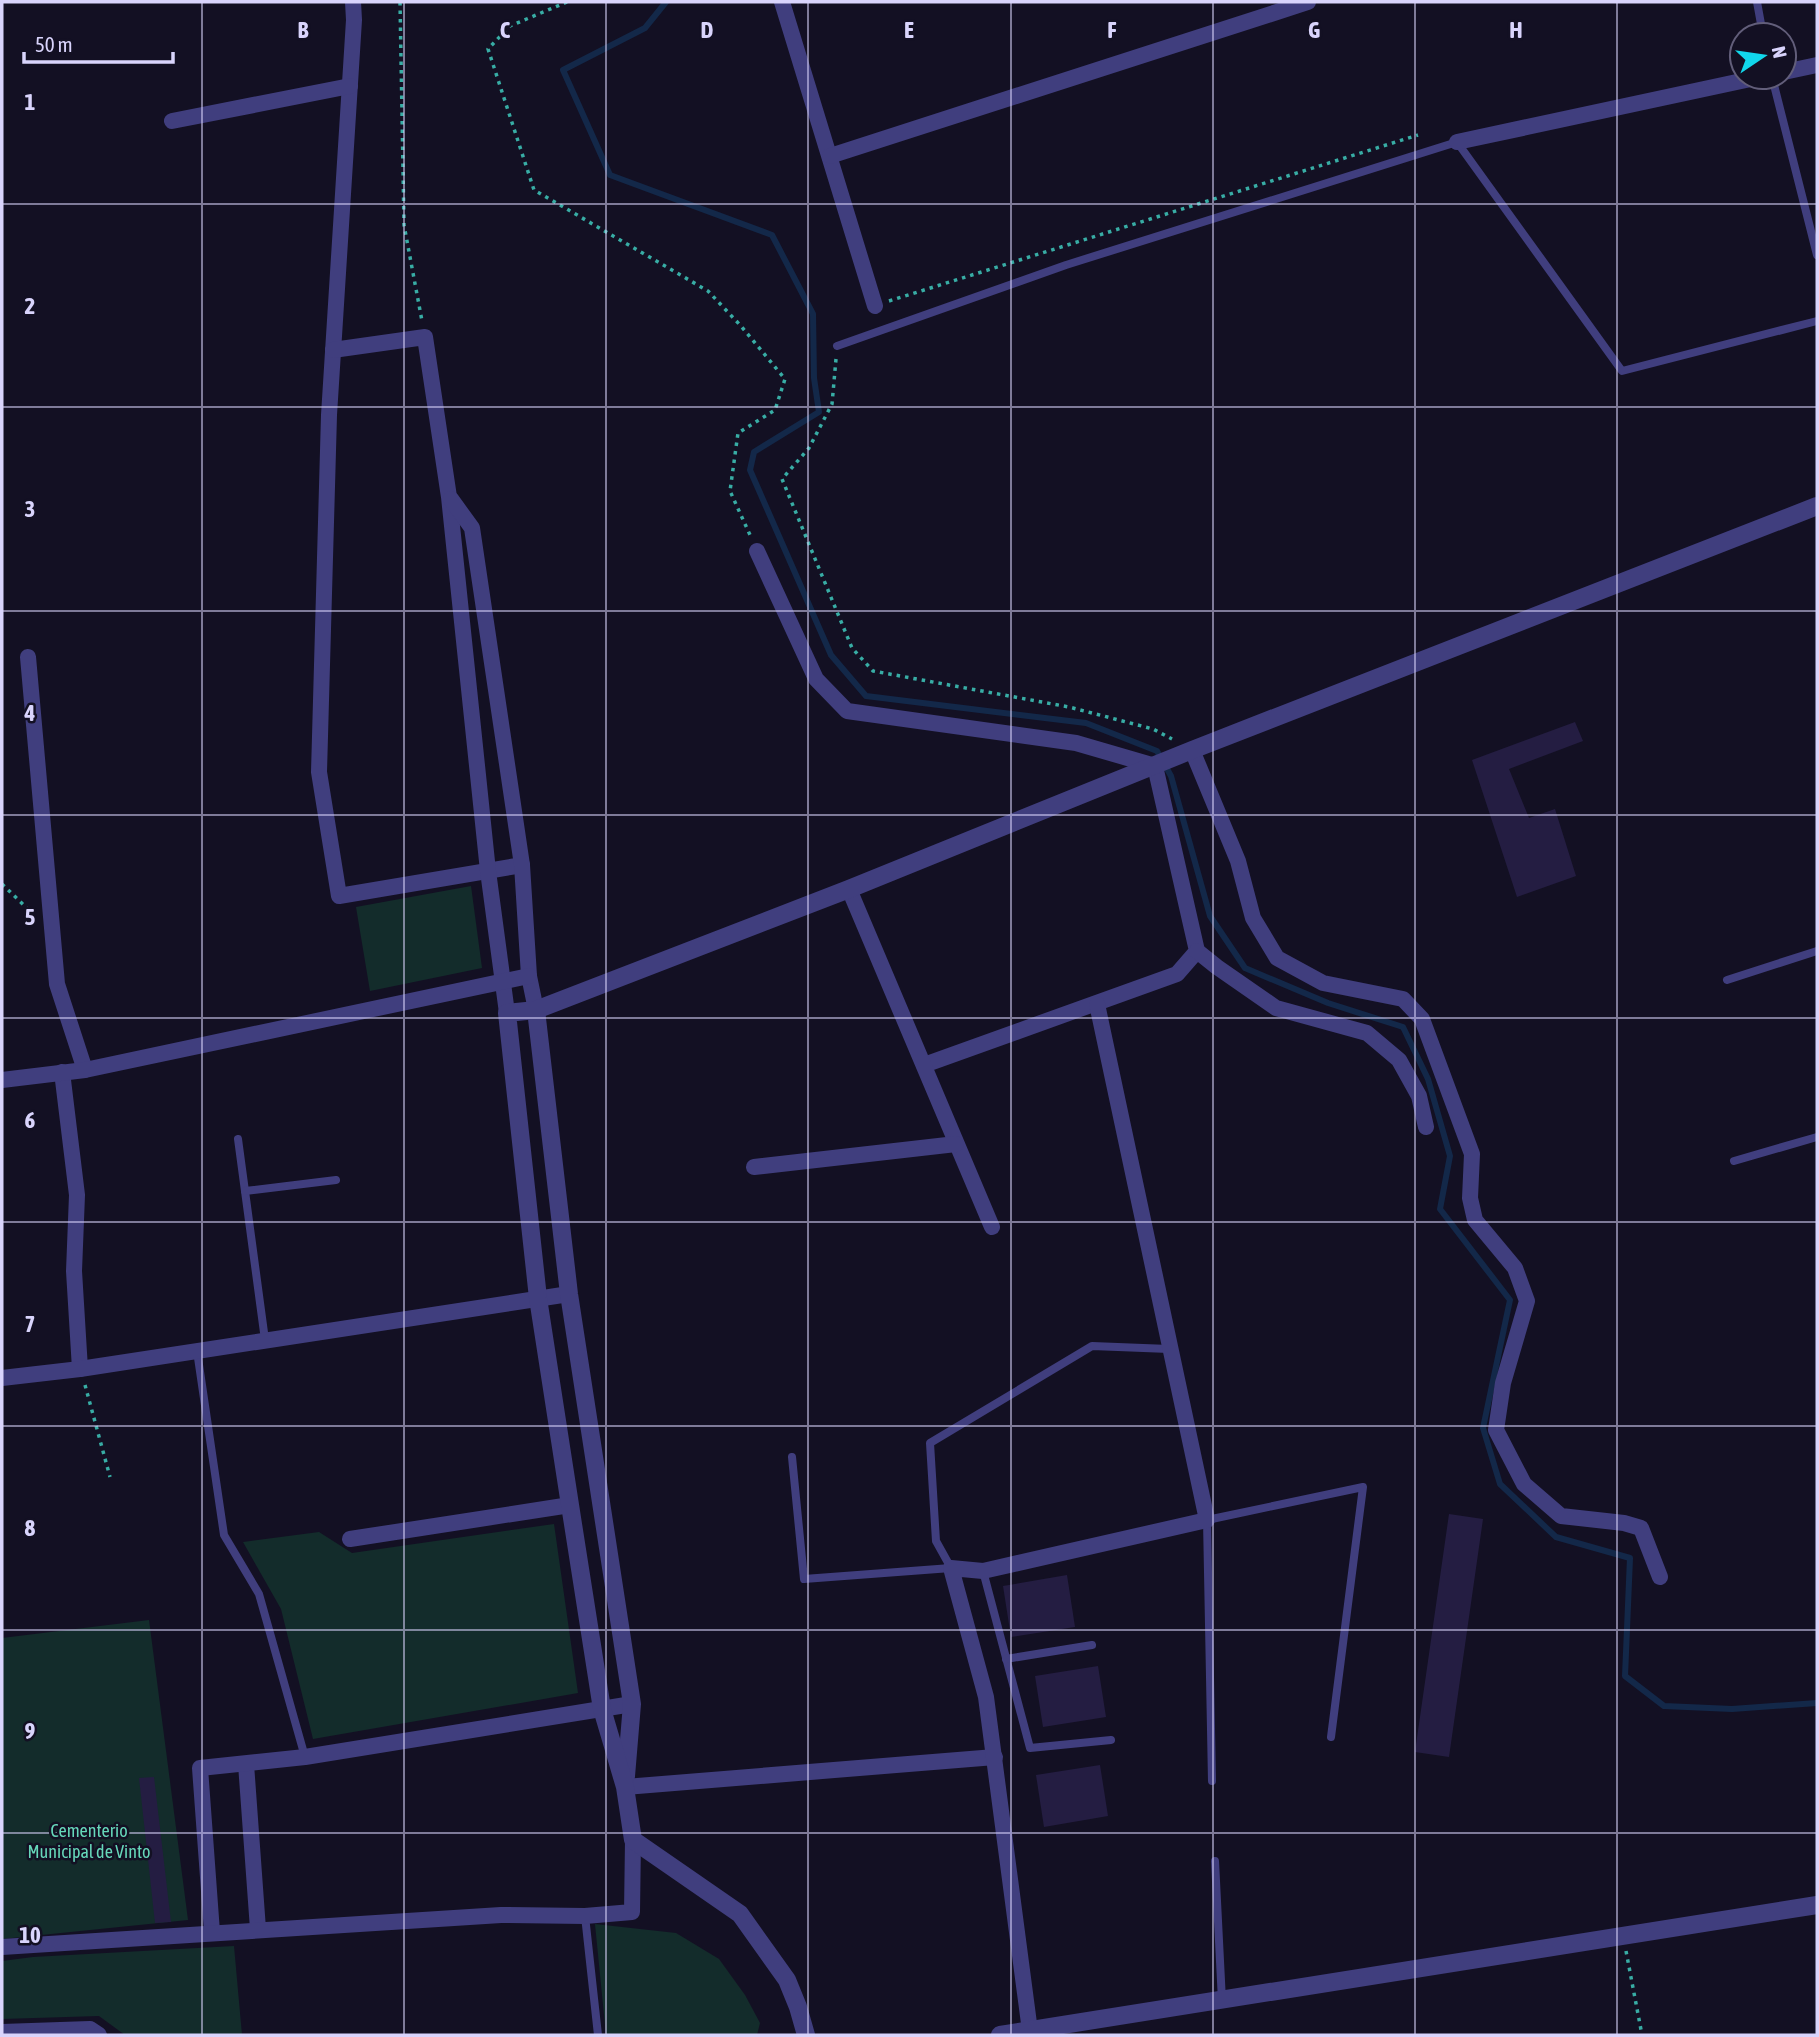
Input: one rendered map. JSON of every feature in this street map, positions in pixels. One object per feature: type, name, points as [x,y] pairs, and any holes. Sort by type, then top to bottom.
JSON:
[{"type":"street","points":[[353,2],[328,429],[319,772],[339,896],[522,865]]},
{"type":"street","points":[[782,2],[875,306]]},
{"type":"street","points":[[830,156],[1308,2]]},
{"type":"street","points":[[1798,69],[1817,65]]},
{"type":"street","points":[[1457,142],[1728,84]]},
{"type":"street","points":[[172,121],[350,86]]},
{"type":"street","points":[[2,1947],[501,1915],[585,1916],[632,1912],[633,1840],[625,1787],[602,1709],[538,1298],[507,1013],[488,871],[449,498],[425,337],[333,350]]},
{"type":"street","points":[[449,498],[472,528],[522,865],[529,976],[536,1010],[569,1294],[632,1704],[625,1787]]},
{"type":"street","points":[[507,1013],[536,1010],[849,889],[1192,750],[1817,506]]},
{"type":"street","points":[[757,551],[816,679],[847,711],[1076,743],[1161,764]]},
{"type":"street","points":[[28,657],[57,984],[85,1070]]},
{"type":"street","points":[[1192,750],[1238,861],[1252,918],[1277,958],[1322,984],[1403,999],[1422,1018],[1472,1154],[1470,1198],[1475,1220],[1515,1268],[1527,1301],[1503,1383],[1496,1430],[1524,1485],[1561,1516],[1624,1523],[1641,1528],[1660,1577]]},
{"type":"street","points":[[1161,764],[1197,951],[1276,1008],[1367,1033],[1399,1060],[1419,1096],[1426,1127]]},
{"type":"street","points":[[849,889],[992,1227]]},
{"type":"street","points":[[924,1065],[1177,974],[1197,951]]},
{"type":"street","points":[[2,1080],[85,1070],[529,976]]},
{"type":"street","points":[[1030,2031],[986,1696],[951,1568],[983,1571],[1207,1520],[1097,1004]]},
{"type":"street","points":[[62,1072],[77,1195],[74,1271],[80,1369]]},
{"type":"street","points":[[754,1167],[956,1144]]},
{"type":"street","points":[[2,1378],[80,1369],[569,1294]]},
{"type":"street","points":[[350,1539],[569,1505]]},
{"type":"street","points":[[212,1932],[201,1768],[305,1757],[632,1704]]},
{"type":"street","points":[[625,1787],[995,1757]]},
{"type":"street","points":[[246,1764],[258,1929]]},
{"type":"street","points":[[633,1840],[740,1914],[787,1980],[806,2035]]},
{"type":"street","points":[[1000,2035],[1817,1905]]},
{"type":"street","points":[[13,2033],[90,2029],[99,2035]]},
{"type":"lane","points":[[1757,2],[1760,21]]},
{"type":"lane","points":[[1776,91],[1817,255]]},
{"type":"lane","points":[[837,346],[1066,265],[1457,142],[1622,372],[1817,321]]},
{"type":"lane","points":[[1727,980],[1817,951]]},
{"type":"lane","points":[[1734,1161],[1817,1137]]},
{"type":"lane","points":[[238,1139],[265,1341]]},
{"type":"lane","points":[[245,1191],[336,1181]]},
{"type":"lane","points":[[792,1457],[804,1578],[951,1568],[936,1541],[930,1443],[1092,1346],[1169,1349]]},
{"type":"lane","points":[[197,1351],[224,1535],[259,1594],[305,1757]]},
{"type":"lane","points":[[1212,1781],[1207,1520],[1363,1487],[1331,1737]]},
{"type":"lane","points":[[983,1571],[1030,1748],[1111,1740]]},
{"type":"lane","points":[[1006,1659],[1092,1645]]},
{"type":"lane","points":[[1214,1861],[1222,2001]]},
{"type":"lane","points":[[585,1916],[598,2035]]},
{"type":"path","points":[[400,2],[404,225],[425,337]]},
{"type":"path","points":[[567,2],[510,26],[488,49],[534,190],[708,291],[785,379],[775,410],[738,433],[730,491],[757,551]]},
{"type":"path","points":[[875,306],[1418,135]]},
{"type":"path","points":[[837,346],[832,404],[809,448],[782,479],[852,648],[873,671],[1069,706],[1153,729],[1192,750]]},
{"type":"path","points":[[2,884],[52,932]]},
{"type":"path","points":[[80,1369],[110,1477]]},
{"type":"path","points":[[1623,1936],[1642,2035]]},
{"type":"green space","points":[[471,886],[482,968],[370,991],[356,907]]},
{"type":"green space","points":[[554,1524],[578,1693],[313,1739],[281,1609],[243,1542],[319,1532],[352,1553]]},
{"type":"green space","name":"Cementerio Municipal de Vinto","points":[[149,1620],[188,1920],[2,1939],[2,1638]]},
{"type":"green space","points":[[595,1924],[676,1933],[719,1959],[745,1995],[760,2023],[757,2035],[606,2035]]},
{"type":"green space","points":[[234,1946],[242,2035],[125,2035],[99,2016],[2,2019],[2,1961]]},
{"type":"building","points":[[1575,722],[1583,741],[1509,769],[1529,818],[1555,809],[1576,876],[1517,897],[1472,760]]},
{"type":"building","points":[[1449,1514],[1483,1519],[1449,1757],[1415,1752]]},
{"type":"building","points":[[1067,1575],[1075,1627],[1011,1637],[1003,1586]]},
{"type":"building","points":[[1098,1666],[1106,1717],[1043,1727],[1035,1676]]},
{"type":"building","points":[[1100,1765],[1108,1816],[1044,1827],[1036,1775]]},
{"type":"building","points":[[154,1777],[171,1922],[155,1923],[139,1778]]},
{"type":"waterway","points":[[666,2],[645,28],[563,70],[610,175],[772,235],[813,314],[814,378],[819,412],[754,452],[750,470],[831,655],[866,696],[1086,723],[1157,751],[1171,776],[1210,916],[1245,968],[1328,1003],[1403,1027],[1428,1079],[1450,1156],[1440,1209],[1510,1300],[1483,1428],[1500,1484],[1556,1537],[1630,1558],[1625,1676],[1664,1706],[1732,1709],[1817,1703]]}]
